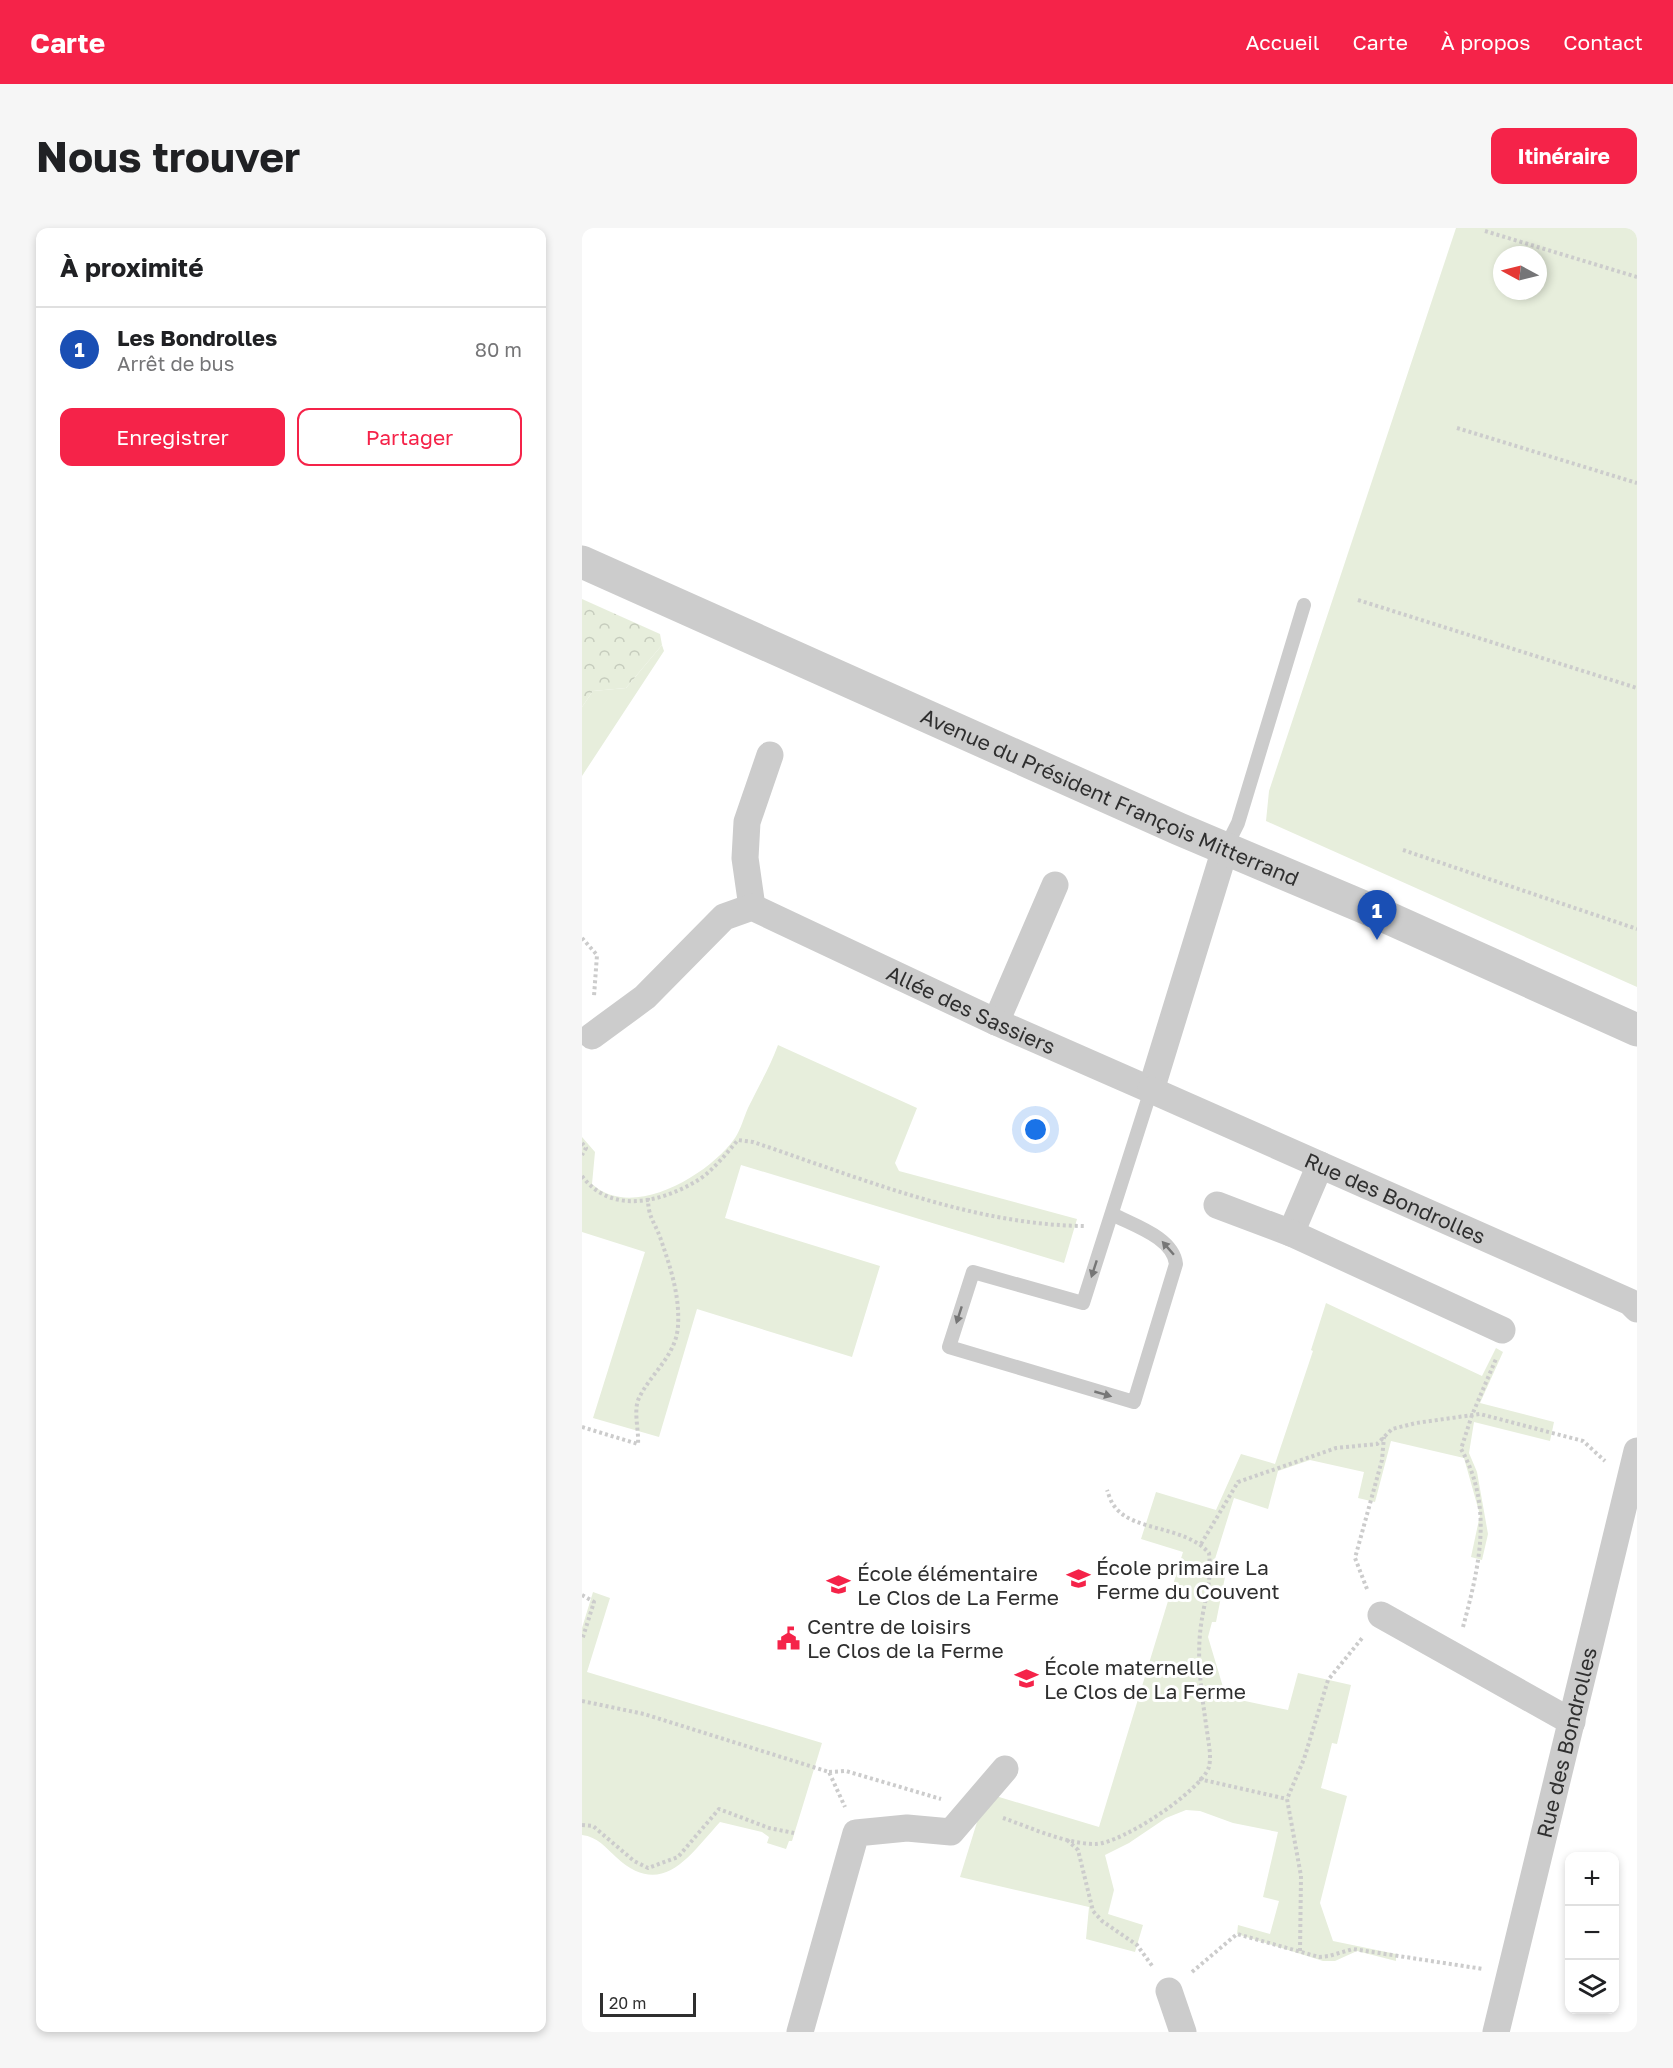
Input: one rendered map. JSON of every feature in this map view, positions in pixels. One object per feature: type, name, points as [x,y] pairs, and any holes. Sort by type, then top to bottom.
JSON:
[{"type":"street","name":"Avenue du Président François Mitterrand","points":[[582,561],[1225,849],[1373,911],[1637,1030]]},
{"type":"street","points":[[592,1036],[645,997],[724,917],[752,907],[746,858],[747,822],[770,756]]},
{"type":"street","points":[[1151,1090],[1225,849]]},
{"type":"street","points":[[996,1022],[1055,885]]},
{"type":"street","name":"Allée des Sassiers","points":[[752,907],[996,1022],[1151,1090]]},
{"type":"street","name":"Rue des Bondrolles","points":[[1151,1090],[1634,1303]]},
{"type":"street","points":[[1291,1233],[1320,1165]]},
{"type":"street","points":[[1217,1205],[1291,1233],[1501,1340]]},
{"type":"street","name":"Rue des Bondrolles","points":[[1496,2032],[1635,1459]]},
{"type":"street","points":[[1381,1616],[1572,1722]]},
{"type":"street","points":[[800,2032],[856,1833],[907,1828],[951,1832],[1005,1769]]},
{"type":"street","points":[[1169,1991],[1183,2032]]},
{"type":"lane","points":[[1225,849],[1238,823],[1304,605]]},
{"type":"lane","points":[[1112,1214],[1165,1243],[1175,1257],[1176,1264],[1134,1402],[949,1347],[973,1272],[1083,1303],[1151,1090]]},
{"type":"path","points":[[1485,231],[1637,277]]},
{"type":"path","points":[[1457,428],[1637,483]]},
{"type":"path","points":[[1358,600],[1637,688]]},
{"type":"path","points":[[1403,850],[1637,929]]},
{"type":"path","points":[[582,938],[597,955],[592,1036]]},
{"type":"path","points":[[582,1176],[594,1191],[612,1200],[626,1202],[648,1198],[695,1181],[712,1168],[738,1140],[753,1142],[978,1214],[1010,1221],[1087,1226],[1112,1214]]},
{"type":"path","points":[[582,1143],[586,1148],[582,1155]]},
{"type":"path","points":[[582,1427],[638,1444],[636,1409],[639,1399],[672,1348],[678,1330],[677,1294],[660,1236],[651,1221],[648,1198]]},
{"type":"path","points":[[1455,1657],[1483,1538],[1483,1522],[1473,1474],[1461,1449],[1501,1340]]},
{"type":"path","points":[[1201,1544],[1238,1482],[1336,1448],[1377,1444],[1392,1429],[1416,1423],[1480,1414],[1583,1441],[1606,1461],[1635,1459]]},
{"type":"path","points":[[1300,1951],[1301,1876],[1287,1798],[1304,1759],[1328,1680],[1381,1616],[1362,1580],[1355,1558],[1382,1460],[1384,1437]]},
{"type":"path","points":[[1002,1818],[1067,1840],[1097,1844],[1127,1834],[1167,1809],[1209,1768],[1210,1754],[1200,1651],[1201,1624],[1209,1591],[1209,1552],[1197,1540],[1127,1518],[1115,1507],[1107,1490]]},
{"type":"path","points":[[582,1595],[594,1602],[582,1640]]},
{"type":"path","points":[[582,1701],[644,1714],[829,1772],[846,1771],[947,1800]]},
{"type":"path","points":[[829,1772],[856,1833]]},
{"type":"path","points":[[1199,1779],[1287,1798]]},
{"type":"path","points":[[582,1825],[593,1826],[634,1861],[648,1868],[678,1857],[719,1809],[769,1828],[794,1833]]},
{"type":"path","points":[[1067,1840],[1078,1850],[1093,1911],[1137,1945],[1169,1991],[1237,1934],[1300,1951],[1329,1956],[1353,1948],[1510,1973]]},
{"type":"green space","points":[[1456,228],[1637,228],[1637,987],[1266,821],[1269,791]]},
{"type":"green space","points":[[582,599],[660,634],[662,645],[626,688],[593,691],[582,707]]},
{"type":"green space","points":[[662,645],[664,651],[582,776],[582,707],[593,691],[626,688]]},
{"type":"green space","points":[[778,1045],[917,1108],[895,1163],[899,1171],[1077,1219],[1064,1263],[741,1165],[725,1218],[880,1266],[852,1357],[697,1309],[659,1437],[593,1418],[645,1252],[582,1232],[582,1137],[595,1152],[592,1184],[609,1194],[628,1198],[669,1189],[689,1179],[707,1166],[735,1138]]},
{"type":"green space","points":[[1326,1303],[1482,1376],[1496,1348],[1503,1352],[1480,1403],[1554,1422],[1550,1441],[1474,1422],[1469,1453],[1477,1472],[1488,1534],[1482,1560],[1471,1557],[1480,1515],[1464,1458],[1391,1441],[1375,1502],[1358,1498],[1364,1472],[1310,1460],[1278,1471],[1268,1509],[1234,1498],[1215,1559],[1228,1562],[1216,1622],[1212,1622],[1208,1637],[1226,1697],[1288,1710],[1298,1673],[1351,1685],[1337,1744],[1332,1743],[1321,1788],[1347,1796],[1320,1903],[1333,1941],[1396,1954],[1396,1961],[1357,1951],[1335,1961],[1323,1961],[1237,1934],[1238,1925],[1270,1934],[1279,1901],[1263,1897],[1278,1832],[1233,1823],[1200,1811],[1186,1810],[1166,1818],[1129,1843],[1105,1855],[1114,1890],[1108,1914],[1143,1925],[1135,1952],[1086,1939],[1089,1907],[960,1877],[986,1793],[1099,1827],[1183,1552],[1141,1539],[1156,1492],[1216,1510],[1241,1454],[1275,1464],[1313,1351],[1311,1350]]},
{"type":"green space","points":[[593,1592],[610,1598],[587,1672],[822,1743],[792,1841],[789,1841],[786,1849],[767,1843],[769,1837],[762,1832],[720,1822],[686,1859],[674,1868],[661,1874],[647,1874],[632,1869],[597,1840],[582,1835],[582,1628]]},
{"type":"place","name":"Les Bondrolles","points":[[1377,940]]},
{"type":"place","name":"École primaire La Ferme du Couvent","points":[[1078,1579]]},
{"type":"place","name":"École élémentaire Le Clos de La Ferme","points":[[839,1585]]},
{"type":"place","name":"Centre de loisirs Le Clos de la Ferme","points":[[789,1638]]},
{"type":"place","name":"École maternelle Le Clos de La Ferme","points":[[1026,1679]]}]
